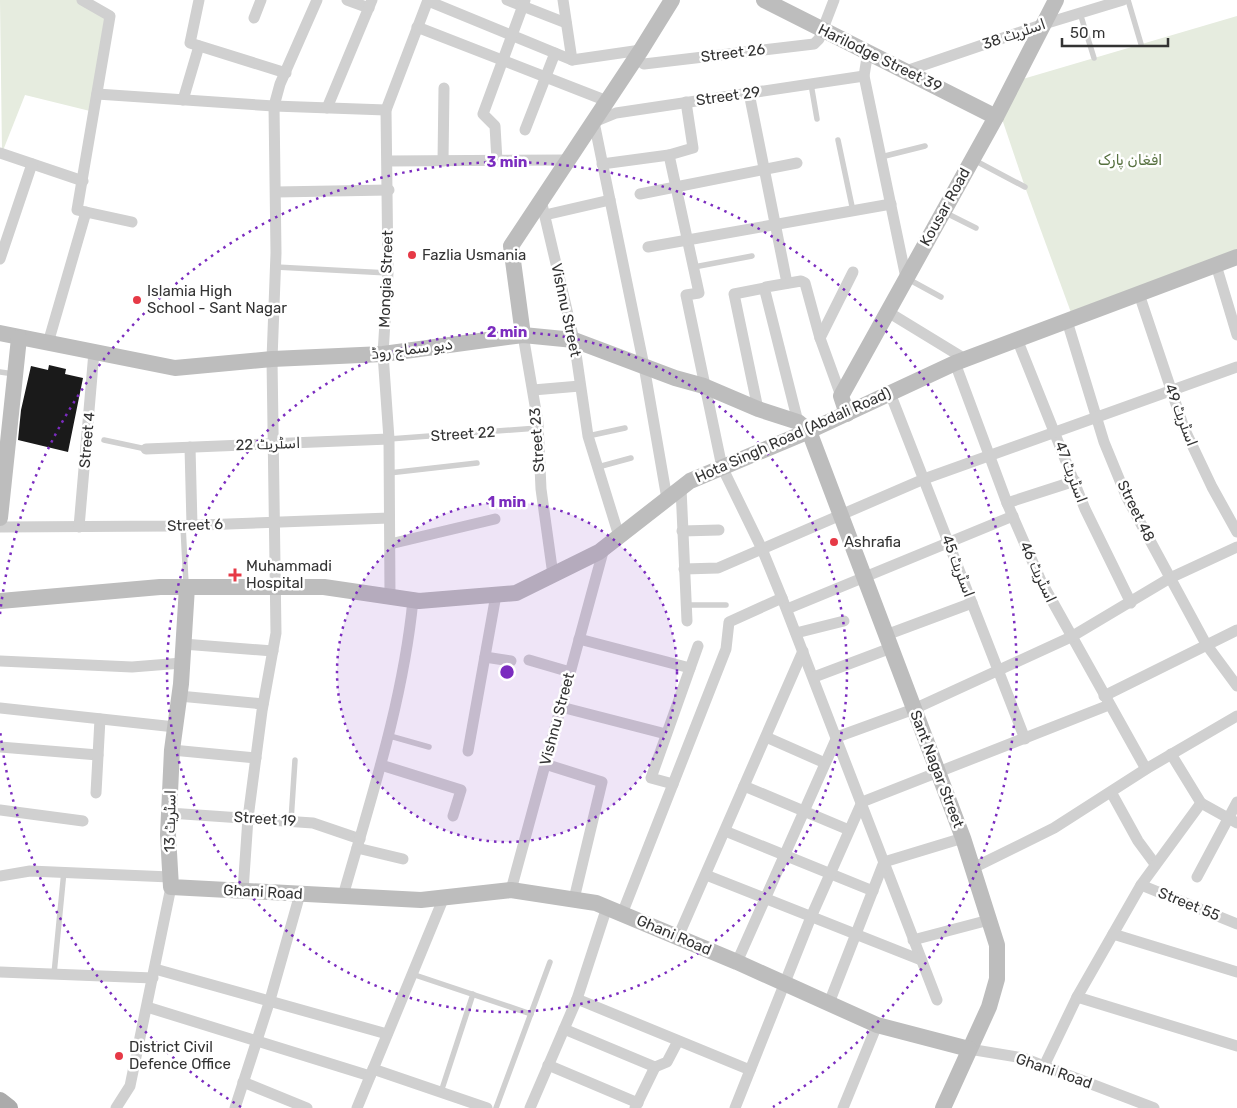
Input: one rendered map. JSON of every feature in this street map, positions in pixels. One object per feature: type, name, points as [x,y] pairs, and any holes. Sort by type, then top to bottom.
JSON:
[{"type":"main road","points":[[0,1101],[10,1108]]},
{"type":"street","points":[[82,0],[110,16],[77,210],[132,222]]},
{"type":"street","points":[[183,100],[195,45],[199,0]]},
{"type":"street","points":[[254,18],[261,0]]},
{"type":"street","points":[[243,890],[248,818],[263,704],[276,633],[277,587],[272,359],[276,268],[274,106],[280,84],[317,0]]},
{"type":"street","points":[[327,108],[371,4],[347,0]]},
{"type":"street","points":[[428,0],[572,60],[639,54]]},
{"type":"street","name":"Mongia Street","points":[[390,596],[389,439],[383,354],[388,273],[386,110],[428,0]]},
{"type":"street","points":[[507,0],[524,3],[566,23]]},
{"type":"street","points":[[562,0],[572,60]]},
{"type":"street","points":[[523,335],[511,246],[543,207],[568,160],[639,54],[672,0]]},
{"type":"street","name":"Harilodge Street 39","points":[[764,0],[996,116]]},
{"type":"street","points":[[822,30],[834,0]]},
{"type":"street","name":"Kousar Road","points":[[841,396],[996,116],[1056,0]]},
{"type":"street","name":"اسٹریٹ 38","points":[[906,71],[1044,24],[1123,0]]},
{"type":"street","points":[[497,160],[495,126],[483,114],[524,3]]},
{"type":"street","points":[[417,27],[607,101]]},
{"type":"street","name":"Street 26","points":[[639,54],[644,64],[814,44],[819,39],[822,30]]},
{"type":"street","points":[[195,45],[286,73]]},
{"type":"street","points":[[868,51],[864,76],[906,278]]},
{"type":"street","points":[[525,130],[555,53]]},
{"type":"street","name":"Street 29","points":[[594,122],[616,113],[864,76]]},
{"type":"street","points":[[443,161],[444,88]]},
{"type":"street","points":[[749,93],[787,283]]},
{"type":"street","points":[[97,94],[274,106],[386,110]]},
{"type":"street","points":[[602,164],[669,154],[693,148],[686,102]]},
{"type":"street","points":[[594,122],[644,366],[667,499]]},
{"type":"street","points":[[0,153],[83,181]]},
{"type":"street","points":[[669,154],[700,294],[686,295],[722,467],[762,549],[796,633],[937,1000]]},
{"type":"street","points":[[388,161],[568,160]]},
{"type":"street","points":[[640,194],[797,163]]},
{"type":"street","points":[[0,259],[32,164]]},
{"type":"street","points":[[276,192],[388,190]]},
{"type":"street","points":[[543,207],[610,200]]},
{"type":"street","points":[[648,247],[891,204]]},
{"type":"street","name":"Vishnu Street","points":[[543,207],[574,340],[588,436],[619,536]]},
{"type":"street","points":[[48,344],[86,212]]},
{"type":"street","name":"Hota Singh Road (Abdali Road)","points":[[0,601],[187,586],[324,587],[412,600],[516,593],[604,548],[690,481],[804,427],[847,414],[960,361],[1237,257]]},
{"type":"street","points":[[1216,265],[1237,335]]},
{"type":"street","points":[[820,338],[853,272]]},
{"type":"street","points":[[758,409],[734,294],[801,281],[805,283],[820,338],[847,414]]},
{"type":"street","points":[[765,288],[804,427]]},
{"type":"street","name":"اسٹریٹ 49","points":[[1139,294],[1184,428],[1212,487],[1237,532]]},
{"type":"street","points":[[888,312],[960,361]]},
{"type":"street","name":"Street 48","points":[[1067,321],[1104,442],[1127,498],[1206,644],[1237,686]]},
{"type":"street","name":"دیو سماج روڈ","points":[[0,333],[175,368],[272,359],[383,354],[523,335],[574,340],[675,378],[704,386],[804,427]]},
{"type":"street","name":"Street 23","points":[[523,335],[538,428],[541,489],[553,575]]},
{"type":"street","points":[[0,518],[8,373],[20,338]]},
{"type":"street","name":"اسٹریٹ 47","points":[[1018,339],[1085,509],[1131,603]]},
{"type":"street","name":"Street 4","points":[[79,527],[94,352]]},
{"type":"street","name":"اسٹریٹ 46","points":[[960,361],[990,456],[1007,502],[1041,581],[1146,770]]},
{"type":"street","points":[[684,569],[718,568],[924,479],[1237,367]]},
{"type":"street","points":[[533,390],[580,386]]},
{"type":"street","name":"اسٹریٹ 45","points":[[890,393],[1026,739]]},
{"type":"street","name":"Sant Nagar Street","points":[[804,427],[865,578],[939,773],[963,838],[997,945],[997,979],[989,1007],[943,1108]]},
{"type":"street","name":"اسٹریٹ 22","points":[[146,449],[389,439]]},
{"type":"street","points":[[188,526],[190,447]]},
{"type":"street","points":[[1007,502],[1075,481]]},
{"type":"street","points":[[681,488],[687,621]]},
{"type":"street","points":[[622,914],[726,649],[728,622],[865,578],[1013,516]]},
{"type":"street","name":"Street 6","points":[[0,527],[188,526],[389,518]]},
{"type":"street","points":[[390,544],[494,519]]},
{"type":"street","points":[[682,531],[719,530]]},
{"type":"street","points":[[737,962],[836,737],[914,709],[1071,637],[1131,603],[1170,578],[1237,547]]},
{"type":"street","name":"Vishnu Street","points":[[511,890],[604,548]]},
{"type":"street","name":"اسٹریٹ 13","points":[[116,1108],[130,1086],[148,1007],[171,882],[169,813],[172,750],[179,696],[187,586]]},
{"type":"street","points":[[468,752],[496,595]]},
{"type":"street","points":[[343,896],[390,736],[409,638],[412,600]]},
{"type":"street","points":[[814,678],[972,602]]},
{"type":"street","points":[[796,633],[844,621]]},
{"type":"street","points":[[734,1108],[811,917],[862,802],[1026,739],[1107,700],[1206,644],[1237,630]]},
{"type":"street","points":[[579,639],[690,668]]},
{"type":"street","points":[[183,644],[273,651]]},
{"type":"street","points":[[673,784],[651,778],[698,646]]},
{"type":"street","points":[[678,937],[803,651]]},
{"type":"street","points":[[485,657],[511,661]]},
{"type":"street","points":[[529,660],[570,672]]},
{"type":"street","points":[[0,661],[132,667],[182,663]]},
{"type":"street","points":[[179,696],[263,704]]},
{"type":"street","points":[[561,707],[666,734]]},
{"type":"street","points":[[0,708],[175,727]]},
{"type":"street","points":[[973,868],[1054,828],[1171,754],[1237,716]]},
{"type":"street","points":[[96,793],[100,719]]},
{"type":"street","points":[[766,737],[825,763]]},
{"type":"street","points":[[0,747],[98,755]]},
{"type":"street","points":[[172,750],[256,758]]},
{"type":"street","points":[[1171,754],[1201,803],[1232,821]]},
{"type":"street","points":[[545,764],[602,782],[574,899]]},
{"type":"street","points":[[381,766],[461,790],[453,816]]},
{"type":"street","points":[[744,786],[849,830]]},
{"type":"street","points":[[1111,792],[1138,842],[1154,864]]},
{"type":"street","points":[[1197,877],[1232,821],[1237,802]]},
{"type":"street","points":[[1044,1066],[1078,996],[1141,885],[1154,864],[1201,803]]},
{"type":"street","points":[[0,810],[83,821]]},
{"type":"street","name":"Street 19","points":[[169,813],[313,823],[403,860]]},
{"type":"street","points":[[725,831],[873,891]]},
{"type":"street","points":[[884,862],[963,838]]},
{"type":"street","points":[[829,1003],[884,862]]},
{"type":"street","points":[[0,876],[30,870],[64,871],[171,882]]},
{"type":"street","points":[[706,875],[921,960]]},
{"type":"street","name":"Ghani Road","points":[[171,882],[243,890],[420,900],[511,890],[596,903],[737,962],[877,1025],[969,1049],[1022,1058],[1154,1108]]},
{"type":"street","name":"Street 55","points":[[1141,885],[1237,924]]},
{"type":"street","points":[[235,1108],[270,1000],[300,894]]},
{"type":"street","points":[[357,1108],[444,897]]},
{"type":"street","points":[[543,1108],[531,1106],[577,999],[606,907]]},
{"type":"street","points":[[913,940],[989,920]]},
{"type":"street","points":[[1113,934],[1237,972]]},
{"type":"street","points":[[0,972],[154,974],[270,1000],[387,1034]]},
{"type":"street","points":[[1078,996],[1237,1046]]},
{"type":"street","points":[[577,999],[750,1070]]},
{"type":"street","points":[[148,1007],[257,1042],[371,1072],[487,1108]]},
{"type":"street","points":[[844,1108],[877,1025]]},
{"type":"street","points":[[564,1028],[655,1067]]},
{"type":"street","points":[[548,1065],[636,1105],[655,1067],[667,1062],[678,1040]]},
{"type":"street","points":[[243,1082],[307,1108]]},
{"type":"lane","points":[[1128,0],[1141,44]]},
{"type":"lane","points":[[1080,13],[1094,58]]},
{"type":"lane","points":[[811,84],[818,119]]},
{"type":"lane","points":[[838,140],[853,211]]},
{"type":"lane","points":[[881,157],[925,146]]},
{"type":"lane","points":[[972,159],[1024,188]]},
{"type":"lane","points":[[943,212],[976,228]]},
{"type":"lane","points":[[694,267],[752,256]]},
{"type":"lane","points":[[276,268],[388,273]]},
{"type":"lane","points":[[906,278],[941,297]]},
{"type":"lane","name":"Street 22","points":[[389,439],[538,428]]},
{"type":"lane","points":[[588,436],[625,428]]},
{"type":"lane","points":[[104,440],[146,449]]},
{"type":"lane","points":[[598,467],[631,458]]},
{"type":"lane","points":[[389,473],[477,464]]},
{"type":"lane","name":"اسٹریٹ 13","points":[[187,586],[188,526]]},
{"type":"lane","points":[[686,605],[726,605]]},
{"type":"lane","points":[[390,736],[429,747]]},
{"type":"lane","points":[[291,821],[295,760]]},
{"type":"lane","points":[[54,974],[64,871]]},
{"type":"lane","points":[[496,1108],[550,962]]},
{"type":"lane","points":[[412,974],[530,1014]]},
{"type":"lane","points":[[440,1092],[473,994]]},
{"type":"green space","points":[[0,0],[82,0],[110,16],[94,112],[25,95],[2,153]]},
{"type":"green space","name":"افغان پارک","points":[[1237,16],[1237,257],[1073,318],[999,110],[1013,82]]},
{"type":"building","points":[[49,365],[66,369],[65,374],[83,378],[68,452],[18,440],[21,410],[31,366],[48,370]]},
{"type":"place","name":"Fazlia Usmania","points":[[412,255]]},
{"type":"place","name":"Islamia High School - Sant Nagar","points":[[137,300]]},
{"type":"place","name":"Ashrafia","points":[[834,542]]},
{"type":"place","name":"Muhammadi Hospital","points":[[235,575]]},
{"type":"place","name":"District Civil Defence Office","points":[[119,1056]]}]
